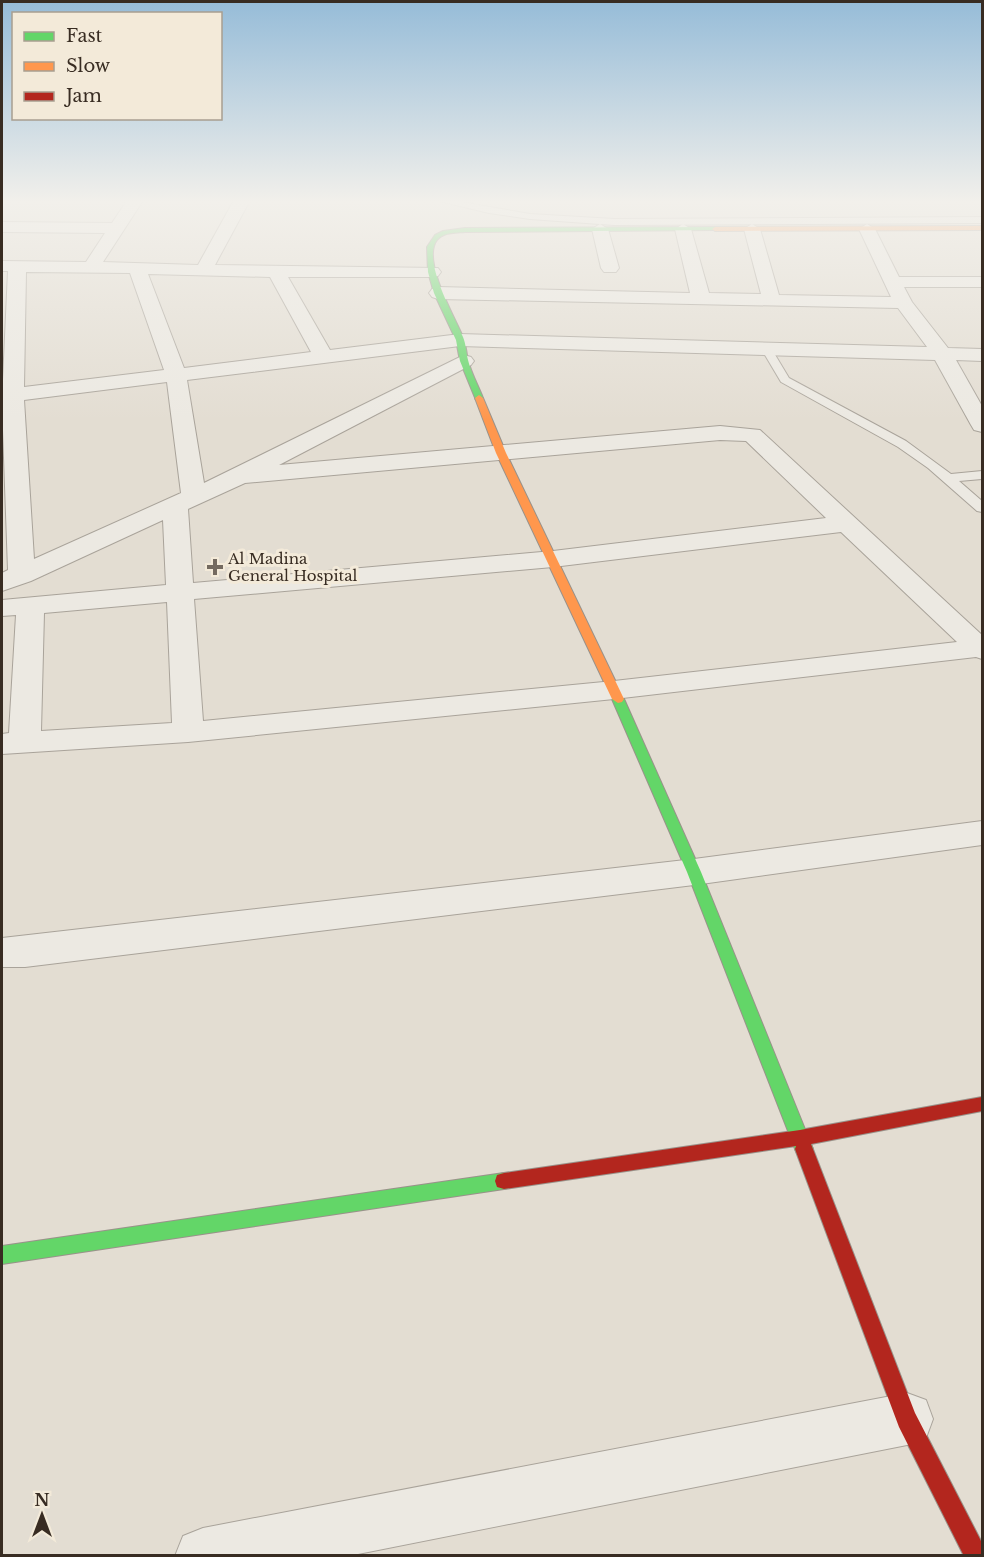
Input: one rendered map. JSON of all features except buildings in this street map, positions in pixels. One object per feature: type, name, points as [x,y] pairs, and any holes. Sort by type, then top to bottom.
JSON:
[{"type":"street","points":[[9,275],[11,579],[240,476],[462,351]]},
{"type":"street","points":[[140,275],[176,375],[184,500],[182,592],[188,732]]},
{"type":"street","points":[[277,275],[323,356]]},
{"type":"street","points":[[433,275],[501,453],[614,690],[694,872],[800,1138],[907,1419],[979,1554]]},
{"type":"street","points":[[695,275],[701,299]]},
{"type":"street","points":[[765,275],[772,301]]},
{"type":"street","points":[[888,275],[903,303],[943,355],[982,425]]},
{"type":"street","points":[[892,282],[982,282]]},
{"type":"street","points":[[438,292],[903,303]]},
{"type":"street","points":[[8,395],[323,356],[462,351],[767,350],[982,355]]},
{"type":"street","points":[[240,476],[720,433],[752,435],[982,649]]},
{"type":"street","points":[[849,524],[553,559],[16,607],[13,743],[188,732],[614,690],[982,649]]},
{"type":"street","points":[[2,953],[694,872],[982,833]]},
{"type":"street","points":[[2,1255],[800,1138],[982,1104]]},
{"type":"street","points":[[203,1556],[907,1419]]},
{"type":"lane","points":[[767,350],[785,380],[902,444],[948,478],[982,508]]},
{"type":"lane","points":[[948,478],[982,475]]},
{"type":"traffic: fast","points":[[433,275],[438,293],[460,340],[464,361],[479,398]]},
{"type":"traffic: fast","points":[[618,699],[694,872],[804,1149]]},
{"type":"traffic: fast","points":[[2,1255],[504,1181]]},
{"type":"traffic: slow","points":[[479,398],[501,453],[618,699]]},
{"type":"traffic: jam","points":[[504,1181],[800,1138],[982,1104]]},
{"type":"traffic: jam","points":[[804,1149],[907,1419],[977,1556]]},
{"type":"place","name":"Al Madina General Hospital","points":[[215,567]]}]
